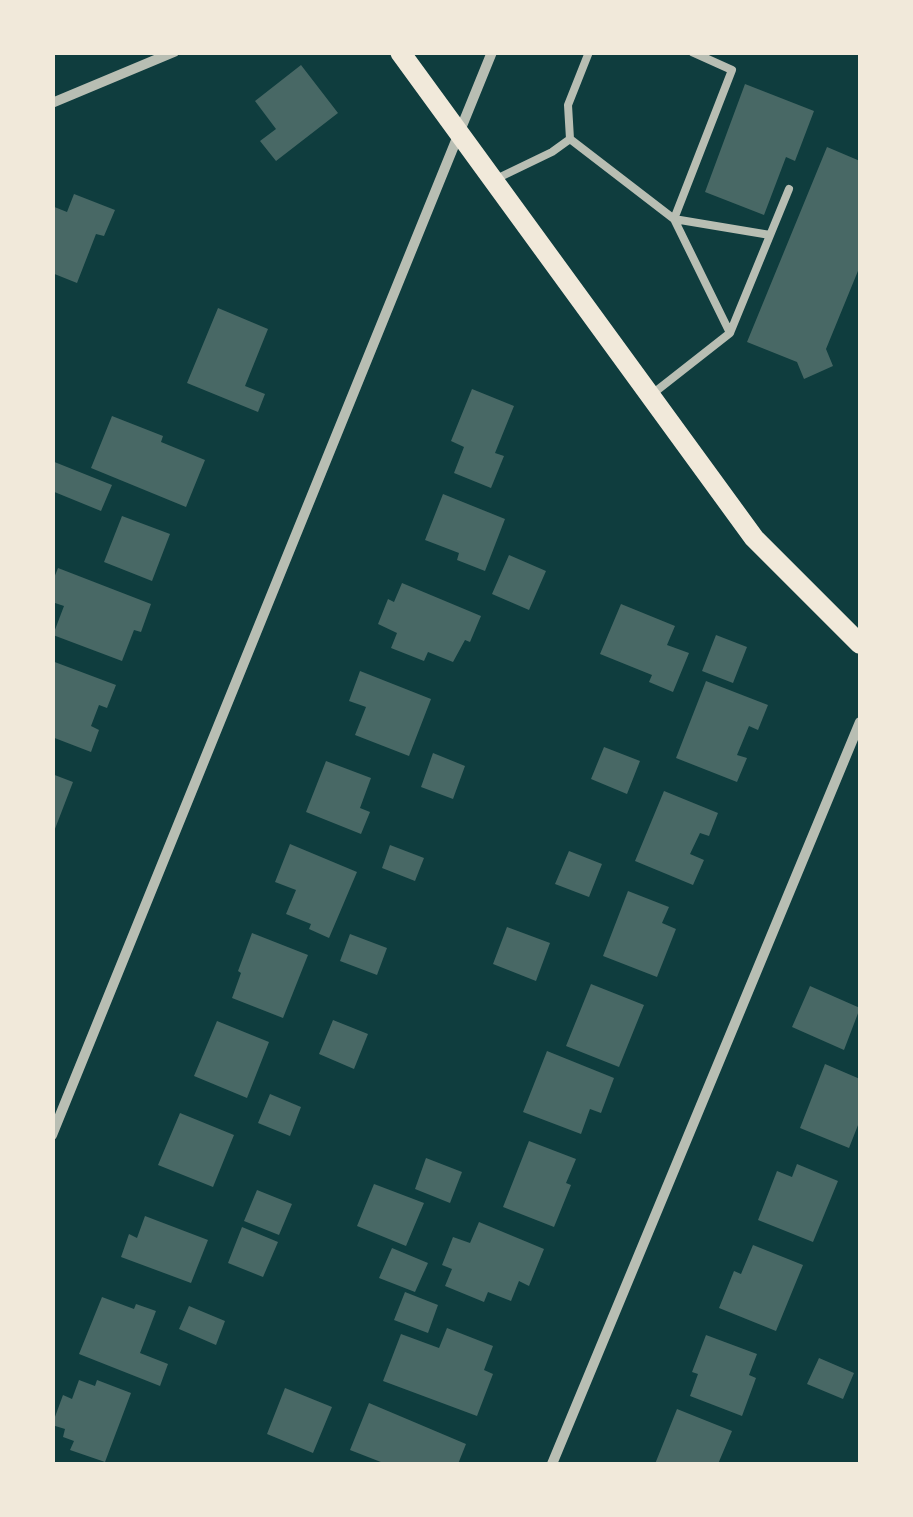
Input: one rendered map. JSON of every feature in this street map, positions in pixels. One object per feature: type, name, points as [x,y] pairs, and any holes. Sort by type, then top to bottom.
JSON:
[{"type":"main road","points":[[400,52],[754,538],[860,644]]},
{"type":"street","points":[[52,103],[174,52]]},
{"type":"street","points":[[52,1135],[492,52]]},
{"type":"street","points":[[552,1464],[860,722]]},
{"type":"lane","points":[[589,52],[568,105],[570,139],[674,219],[730,333]]},
{"type":"lane","points":[[674,219],[732,70],[692,52]]},
{"type":"lane","points":[[493,181],[570,139]]},
{"type":"lane","points":[[649,397],[730,333],[789,189]]},
{"type":"lane","points":[[674,219],[770,235]]},
{"type":"building","points":[[301,65],[338,113],[276,161],[260,141],[276,129],[255,101]]},
{"type":"building","points":[[745,84],[814,111],[795,161],[786,157],[764,215],[705,192]]},
{"type":"building","points":[[827,147],[860,161],[860,266],[826,349],[833,366],[804,379],[797,362],[747,342]]},
{"type":"building","points":[[74,194],[115,210],[104,236],[96,234],[77,283],[52,273],[52,206],[67,212]]},
{"type":"building","points":[[218,308],[268,329],[245,386],[265,394],[258,412],[187,383]]},
{"type":"building","points":[[472,389],[514,406],[495,453],[504,456],[491,488],[454,473],[464,447],[451,441]]},
{"type":"building","points":[[112,416],[163,436],[161,442],[205,460],[186,507],[91,468]]},
{"type":"building","points":[[52,461],[112,485],[101,511],[52,491]]},
{"type":"building","points":[[443,494],[505,519],[485,571],[457,560],[459,553],[425,540]]},
{"type":"building","points":[[122,516],[170,534],[152,581],[104,562]]},
{"type":"building","points":[[509,555],[546,571],[529,610],[492,594]]},
{"type":"building","points":[[58,568],[151,604],[141,632],[134,630],[122,661],[53,635],[64,606],[52,602],[52,583]]},
{"type":"building","points":[[402,583],[481,616],[470,642],[465,640],[453,662],[428,652],[424,661],[391,648],[397,633],[378,624],[388,599],[394,602]]},
{"type":"building","points":[[621,604],[675,626],[667,645],[689,653],[673,692],[649,682],[652,675],[600,654]]},
{"type":"building","points":[[716,635],[747,647],[733,683],[702,671]]},
{"type":"building","points":[[52,661],[116,685],[107,708],[99,705],[91,726],[99,730],[91,752],[52,737]]},
{"type":"building","points":[[360,671],[431,699],[409,756],[355,735],[366,707],[349,701]]},
{"type":"building","points":[[706,681],[768,705],[758,730],[749,726],[737,755],[747,758],[737,782],[676,758]]},
{"type":"building","points":[[604,747],[640,761],[627,794],[591,779]]},
{"type":"building","points":[[433,753],[465,766],[453,799],[421,787]]},
{"type":"building","points":[[326,761],[371,778],[360,808],[370,812],[361,834],[306,812]]},
{"type":"building","points":[[52,774],[73,782],[53,834],[52,833]]},
{"type":"building","points":[[664,791],[718,813],[709,836],[700,833],[690,854],[704,860],[693,885],[635,861]]},
{"type":"building","points":[[290,844],[357,872],[329,938],[309,929],[311,924],[286,914],[296,890],[275,882]]},
{"type":"building","points":[[390,845],[424,858],[415,881],[382,868]]},
{"type":"building","points":[[569,851],[602,864],[589,897],[555,884]]},
{"type":"building","points":[[628,891],[669,907],[662,923],[676,929],[657,977],[603,956]]},
{"type":"building","points":[[507,927],[550,943],[536,981],[493,964]]},
{"type":"building","points":[[252,933],[308,955],[283,1018],[232,998]]},
{"type":"building","points":[[350,934],[387,948],[377,975],[340,961]]},
{"type":"building","points":[[591,984],[644,1005],[619,1067],[566,1046]]},
{"type":"building","points":[[810,986],[860,1008],[844,1050],[792,1027]]},
{"type":"building","points":[[333,1020],[368,1034],[354,1069],[319,1054]]},
{"type":"building","points":[[217,1021],[269,1042],[247,1098],[194,1076]]},
{"type":"building","points":[[547,1051],[614,1078],[601,1113],[590,1109],[581,1134],[523,1112]]},
{"type":"building","points":[[825,1064],[860,1079],[860,1120],[849,1148],[800,1128]]},
{"type":"building","points":[[270,1094],[301,1107],[290,1136],[258,1123]]},
{"type":"building","points":[[180,1113],[234,1135],[213,1187],[158,1165]]},
{"type":"building","points":[[529,1141],[576,1159],[566,1183],[571,1185],[554,1227],[503,1207]]},
{"type":"building","points":[[426,1158],[462,1172],[450,1203],[415,1189]]},
{"type":"building","points":[[797,1164],[838,1181],[813,1242],[758,1220],[777,1171],[792,1177]]},
{"type":"building","points":[[374,1184],[424,1203],[406,1246],[357,1226]]},
{"type":"building","points":[[257,1190],[292,1204],[279,1235],[244,1221]]},
{"type":"building","points":[[145,1216],[208,1240],[191,1283],[121,1257],[129,1234],[137,1238]]},
{"type":"building","points":[[479,1222],[544,1249],[529,1286],[519,1281],[511,1301],[488,1292],[484,1302],[445,1286],[452,1269],[442,1265],[453,1237],[470,1243]]},
{"type":"building","points":[[242,1227],[278,1242],[263,1277],[228,1263]]},
{"type":"building","points":[[753,1245],[803,1265],[776,1331],[719,1308],[734,1271],[741,1274]]},
{"type":"building","points":[[392,1248],[428,1263],[415,1292],[379,1278]]},
{"type":"building","points":[[405,1292],[438,1305],[428,1333],[394,1320]]},
{"type":"building","points":[[102,1297],[134,1309],[136,1304],[156,1311],[140,1353],[168,1364],[160,1386],[79,1354]]},
{"type":"building","points":[[189,1306],[225,1321],[216,1345],[179,1329]]},
{"type":"building","points":[[447,1328],[493,1346],[484,1370],[493,1374],[477,1416],[383,1381],[401,1334],[439,1348]]},
{"type":"building","points":[[706,1335],[757,1354],[749,1375],[756,1378],[742,1416],[690,1396],[698,1374],[692,1372]]},
{"type":"building","points":[[819,1358],[854,1373],[843,1399],[807,1384]]},
{"type":"building","points":[[79,1380],[95,1386],[97,1380],[131,1393],[105,1462],[70,1450],[74,1441],[63,1437],[65,1429],[52,1425],[63,1395],[72,1399]]},
{"type":"building","points":[[285,1388],[332,1407],[313,1453],[267,1434]]},
{"type":"building","points":[[369,1403],[466,1444],[458,1464],[386,1464],[350,1450]]},
{"type":"building","points":[[677,1409],[732,1431],[718,1464],[655,1464]]}]
